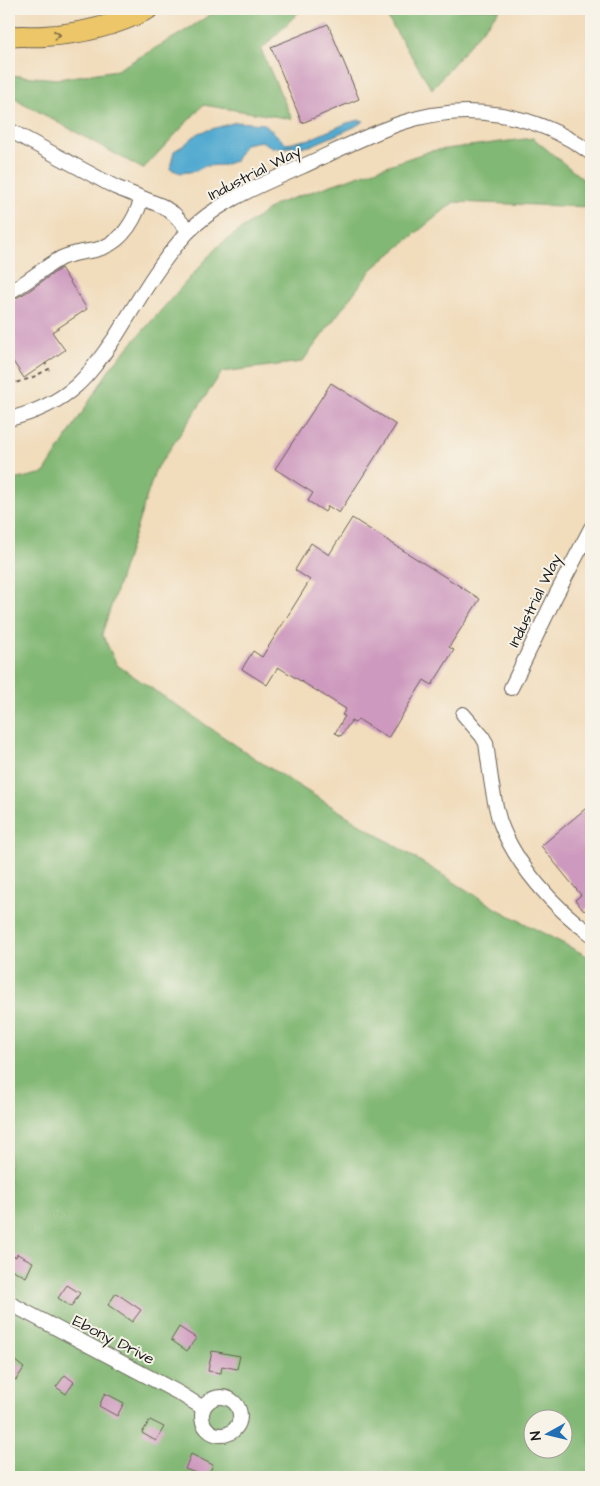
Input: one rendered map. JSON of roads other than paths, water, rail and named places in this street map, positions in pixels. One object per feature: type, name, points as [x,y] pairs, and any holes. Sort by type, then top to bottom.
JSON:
[{"type":"highway","points":[[11,35],[37,37],[85,31],[112,25],[148,9]]},
{"type":"street","name":"Industrial Way","points":[[9,419],[27,414],[61,397],[76,386],[103,356],[166,258],[188,232],[215,210],[245,192],[388,128],[403,122],[432,116],[473,112],[510,115],[543,126],[575,142],[591,153]]},
{"type":"street","points":[[9,130],[115,186],[167,209],[188,232]]},
{"type":"street","points":[[9,292],[62,258],[96,250],[115,240],[132,224],[137,216],[142,198]]},
{"type":"street","name":"Industrial Way","points":[[511,688],[556,594],[591,528]]},
{"type":"street","points":[[463,714],[486,743],[496,806],[503,830],[513,849],[523,865],[545,892],[591,934]]},
{"type":"street","name":"Ebony Drive","points":[[9,1303],[179,1392],[203,1408]]},
{"type":"water","points":[[364,121],[310,146],[274,148],[261,141],[245,144],[235,161],[223,165],[205,166],[196,171],[181,173],[170,169],[174,151],[198,133],[236,122],[265,124],[286,144],[310,139],[347,123]]}]
